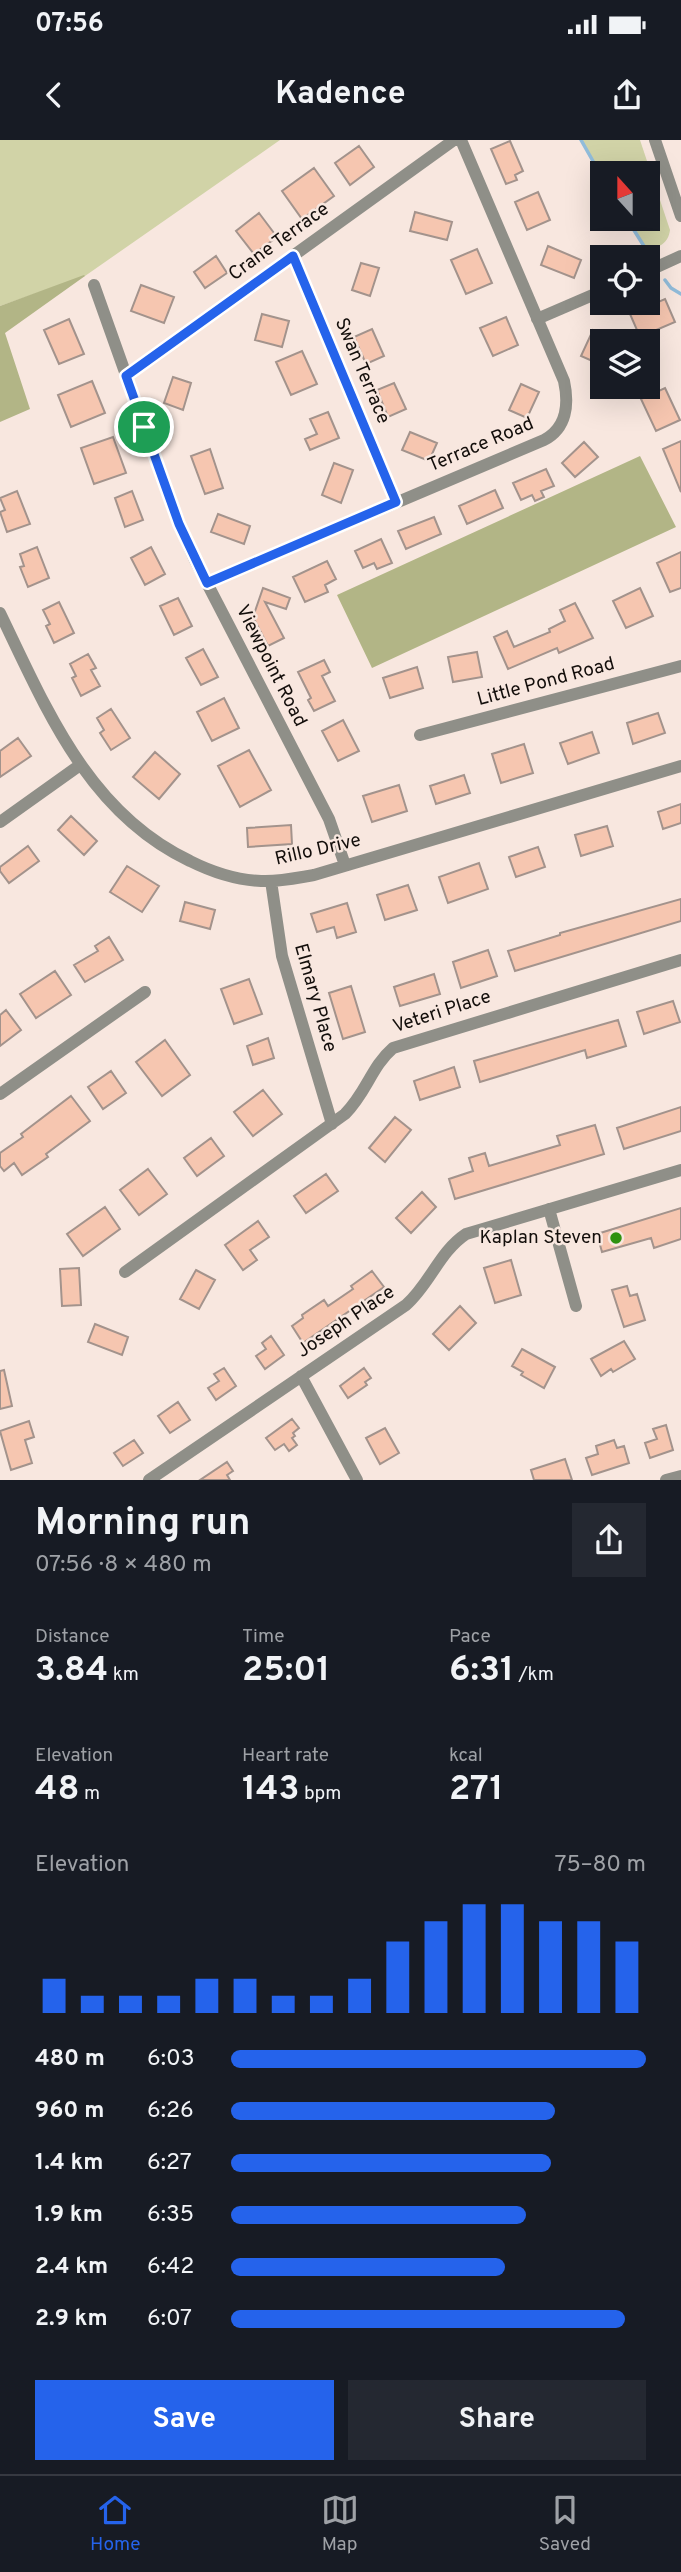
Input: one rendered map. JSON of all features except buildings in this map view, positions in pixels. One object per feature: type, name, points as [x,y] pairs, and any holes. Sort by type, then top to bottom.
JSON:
[{"type":"street","name":"Crane Terrace","points":[[126,376],[454,140]]},
{"type":"street","name":"Terrace Road","points":[[207,583],[544,440],[560,428],[567,406],[564,381],[461,140]]},
{"type":"street","points":[[655,140],[681,216]]},
{"type":"street","name":"Swan Terrace","points":[[293,256],[396,502]]},
{"type":"street","points":[[660,266],[681,256]]},
{"type":"street","name":"Viewpoint Road","points":[[94,285],[179,524],[329,819],[345,865]]},
{"type":"street","points":[[537,319],[590,296]]},
{"type":"street","name":"Rillo Drive","points":[[0,613],[54,725],[80,765],[114,807],[172,853],[231,877],[271,881],[314,875],[681,766]]},
{"type":"street","name":"Little Pond Road","points":[[420,735],[681,666]]},
{"type":"street","points":[[0,822],[80,765]]},
{"type":"street","name":"Elmary Place","points":[[271,881],[282,956],[332,1124]]},
{"type":"street","name":"Veteri Place","points":[[125,1272],[332,1124],[357,1102],[383,1056],[404,1042],[681,960]]},
{"type":"street","points":[[0,1094],[145,992]]},
{"type":"street","name":"Joseph Place","points":[[149,1480],[164,1476],[301,1376],[406,1305],[430,1278],[444,1253],[466,1234],[681,1170]]},
{"type":"street","points":[[549,1209],[576,1306]]},
{"type":"street","points":[[301,1376],[358,1480]]},
{"type":"street","points":[[666,1480],[681,1476]]},
{"type":"green space","points":[[0,140],[280,140],[85,276],[0,306]]},
{"type":"green space","points":[[581,140],[640,140],[647,161],[593,161]]},
{"type":"green space","points":[[660,200],[670,230],[660,246],[643,245],[634,231],[660,231]]},
{"type":"green space","points":[[84,275],[5,333],[30,409],[0,422],[0,306]]},
{"type":"green space","points":[[640,456],[676,527],[372,668],[337,595]]},
{"type":"waterway","points":[[581,140],[593,161]]},
{"type":"waterway","points":[[634,231],[643,245]]},
{"type":"waterway","points":[[665,280],[681,294]]},
{"type":"place","name":"Kaplan Steven","points":[[616,1238]]},
{"type":"route","points":[[293,256],[396,502],[207,583],[179,524],[144,427],[126,376],[293,256]]}]
